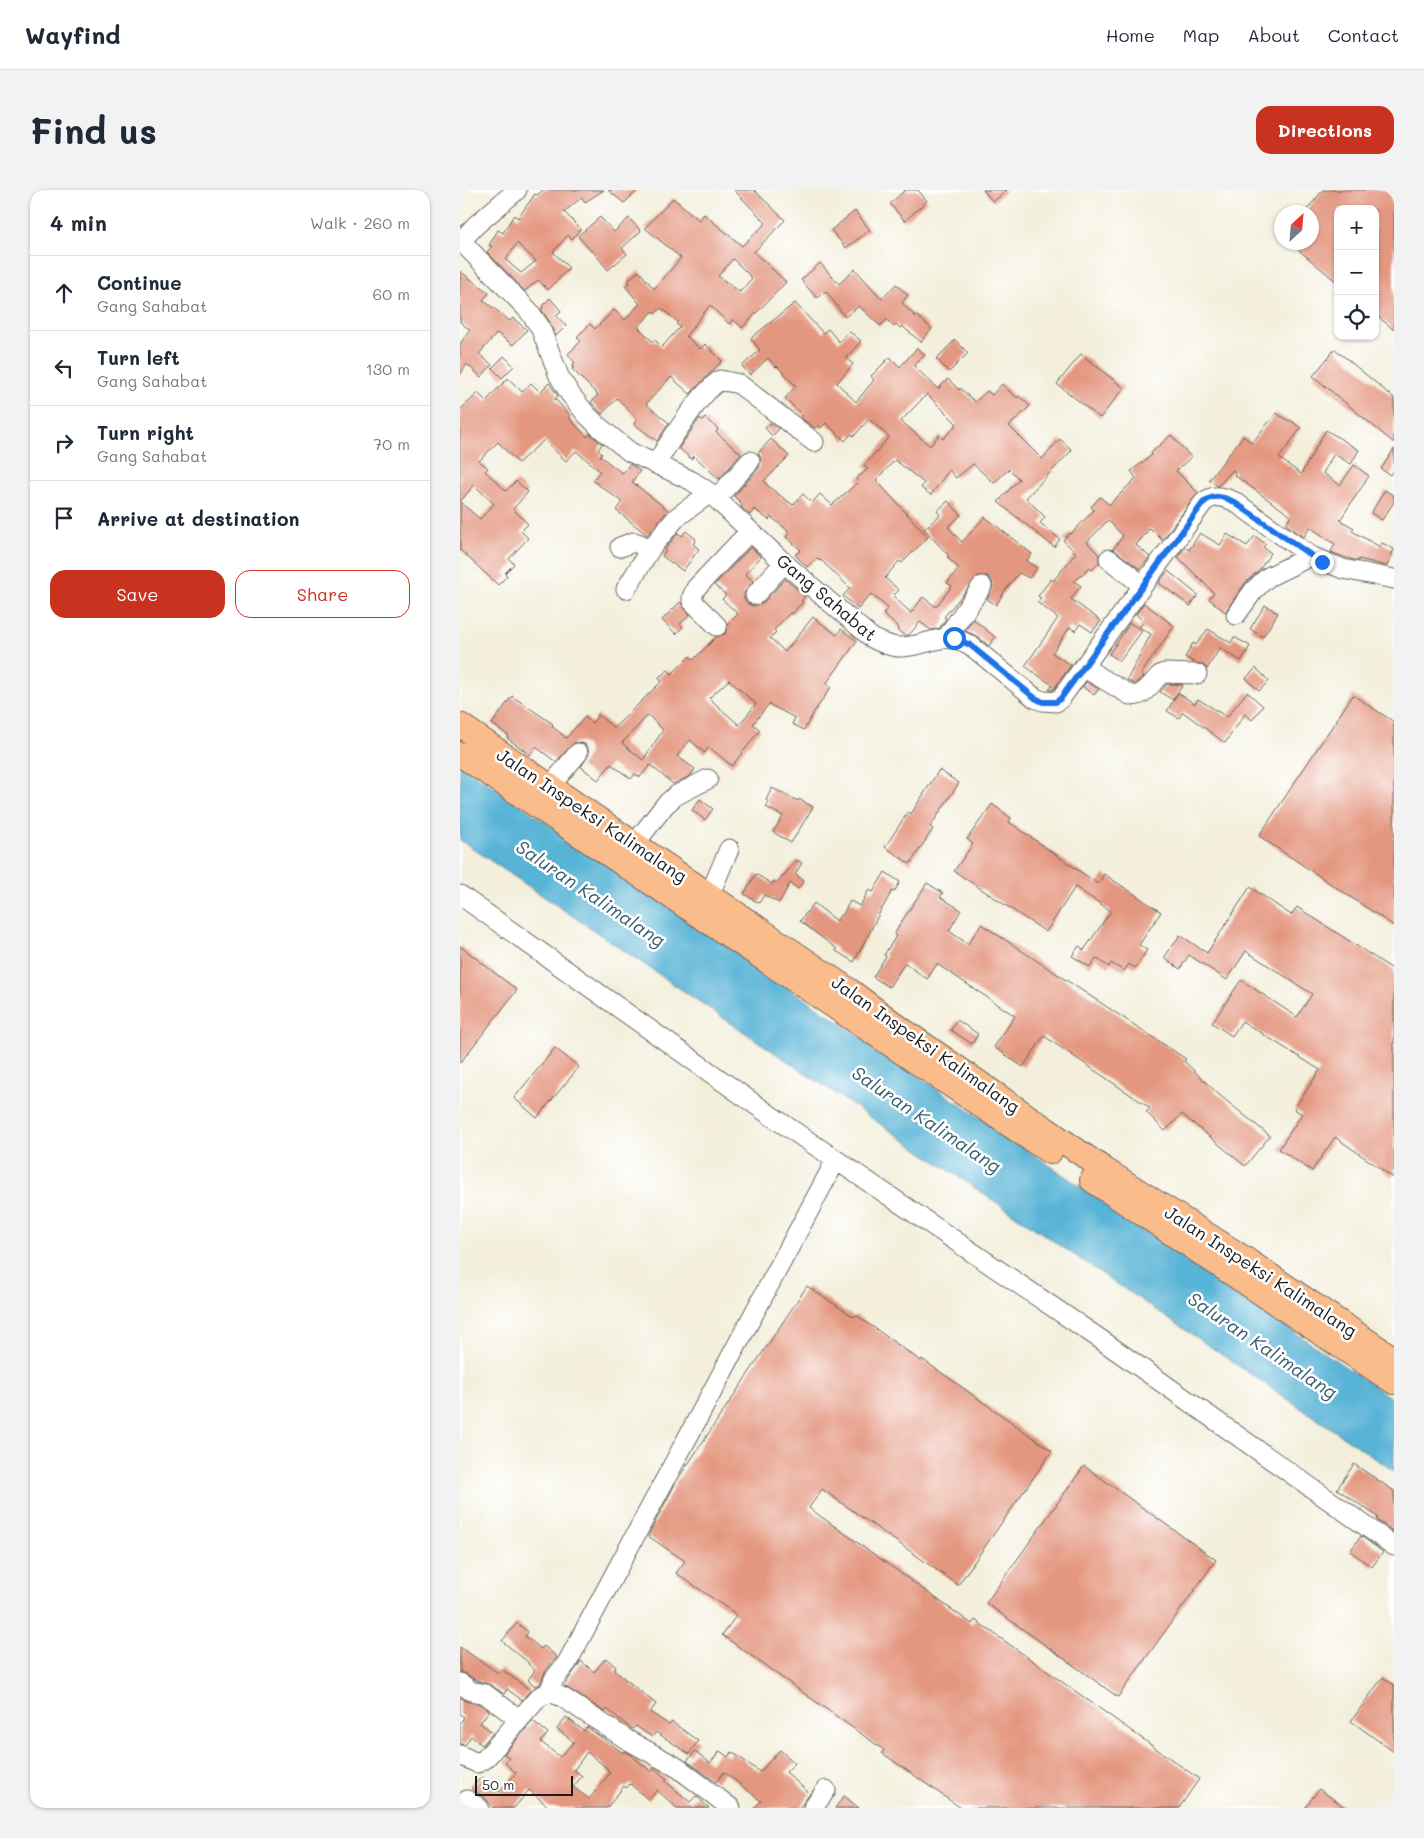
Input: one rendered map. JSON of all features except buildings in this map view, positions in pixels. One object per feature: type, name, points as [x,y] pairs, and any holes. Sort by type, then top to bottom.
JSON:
[{"type":"main road","name":"Jalan Inspeksi Kalimalang","points":[[460,725],[850,990],[901,1029],[1105,1170],[1240,1267]]},
{"type":"main road","name":"Jalan Inspeksi Kalimalang","points":[[460,754],[700,916],[1328,1326],[1394,1382]]},
{"type":"main road","name":"Jalan Inspeksi Kalimalang","points":[[1328,1326],[1394,1360]]},
{"type":"street","points":[[460,241],[517,190]]},
{"type":"street","name":"Gang Sahabat","points":[[460,241],[530,311],[540,327],[559,376],[570,394],[586,414],[612,438],[630,452],[692,481],[713,496],[784,563],[872,638],[879,642],[902,648],[947,638]]},
{"type":"street","points":[[655,464],[702,397],[711,386],[720,380],[739,384],[814,442]]},
{"type":"street","points":[[626,589],[648,552],[677,517],[713,496],[750,461]]},
{"type":"street","points":[[982,586],[947,638],[970,645],[1035,698],[1043,702],[1056,702],[1061,698],[1203,503],[1214,496],[1221,496],[1234,502],[1312,556],[1343,569],[1394,580]]},
{"type":"street","points":[[717,626],[692,601],[692,598],[696,588],[750,530]]},
{"type":"street","points":[[620,547],[634,542],[640,544],[648,552]]},
{"type":"street","points":[[1236,615],[1254,590],[1268,577],[1312,556]]},
{"type":"street","points":[[1109,558],[1142,585]]},
{"type":"street","points":[[755,595],[784,563]]},
{"type":"street","points":[[1083,667],[1136,697],[1141,695],[1160,674],[1197,674]]},
{"type":"street","points":[[536,805],[549,786],[578,752]]},
{"type":"street","points":[[620,863],[665,805],[675,796],[708,779]]},
{"type":"street","points":[[700,916],[729,849]]},
{"type":"street","points":[[460,895],[648,1030],[1100,1339],[1394,1546]]},
{"type":"street","points":[[549,1692],[551,1684],[567,1663],[836,1160]]},
{"type":"street","points":[[460,1683],[471,1692],[485,1694],[519,1719]]},
{"type":"street","points":[[460,1754],[477,1763],[485,1759],[539,1697],[549,1692],[562,1696],[626,1739],[678,1768],[731,1808]]},
{"type":"street","points":[[812,1808],[826,1790]]},
{"type":"water","name":"Saluran Kalimalang","points":[[460,764],[1394,1400],[1394,1471],[460,840]]},
{"type":"route","points":[[954,638],[970,645],[1035,698],[1043,702],[1056,702],[1061,698],[1203,503],[1208,498],[1214,496],[1221,496],[1234,502],[1322,562]]}]
